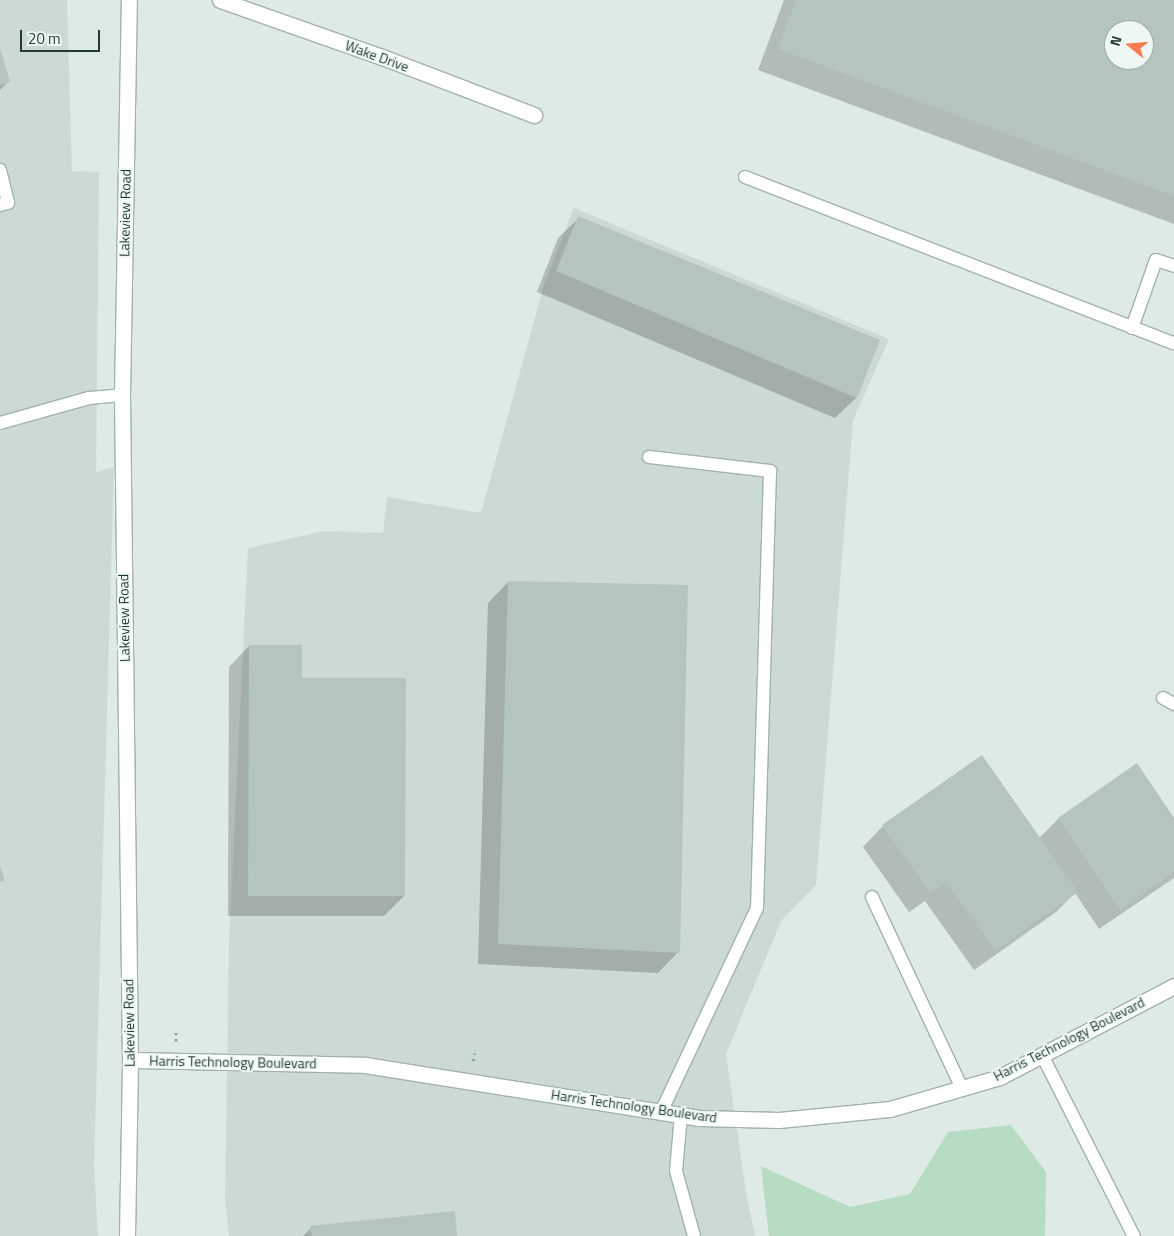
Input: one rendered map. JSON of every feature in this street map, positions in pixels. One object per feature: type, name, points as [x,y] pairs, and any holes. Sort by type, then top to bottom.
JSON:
[{"type":"street","name":"Lakeview Road","points":[[127,1236],[130,1060],[122,395],[129,0]]},
{"type":"street","name":"Wake Drive","points":[[220,0],[382,57],[534,115]]},
{"type":"street","name":"Harris Technology Boulevard","points":[[130,1060],[365,1065],[698,1118],[779,1120],[881,1110],[1000,1077],[1174,986]]},
{"type":"lane","points":[[0,170],[8,203],[0,205]]},
{"type":"lane","points":[[745,178],[1174,343]]},
{"type":"lane","points":[[1132,328],[1156,260],[1174,266]]},
{"type":"lane","points":[[0,423],[89,398],[122,395]]},
{"type":"lane","points":[[649,457],[770,471],[758,908],[661,1112]]},
{"type":"lane","points":[[872,897],[962,1088]]},
{"type":"lane","points":[[1042,1055],[1134,1236]]},
{"type":"lane","points":[[681,1115],[676,1171],[694,1236]]},
{"type":"shaded area","points":[[0,0],[67,0],[72,171],[99,172],[96,472],[114,467],[94,1166],[98,1236],[0,1236]]},
{"type":"shaded area","points":[[574,208],[889,339],[853,420],[816,885],[781,921],[726,1054],[746,1192],[755,1236],[229,1236],[225,1199],[229,941],[248,548],[324,531],[383,533],[387,497],[481,513],[544,285]]},
{"type":"green space","points":[[1011,1125],[1046,1172],[1045,1236],[769,1236],[761,1166],[850,1207],[910,1194],[948,1132]]},
{"type":"building","points":[[796,0],[1174,0],[1174,196],[778,49]]},
{"type":"building","points":[[0,48],[10,82],[0,85]]},
{"type":"building","points":[[578,216],[880,340],[857,398],[556,271]]},
{"type":"building","points":[[508,581],[688,585],[680,953],[498,944]]},
{"type":"building","points":[[249,645],[302,645],[302,678],[406,678],[405,896],[248,896]]},
{"type":"building","points":[[982,755],[1078,892],[995,951],[946,881],[930,893],[882,825]]},
{"type":"building","points":[[1137,763],[1174,818],[1174,872],[1120,910],[1058,818]]},
{"type":"building","points":[[0,866],[5,881],[0,882]]},
{"type":"building","points":[[455,1211],[457,1236],[312,1236],[310,1226]]}]
